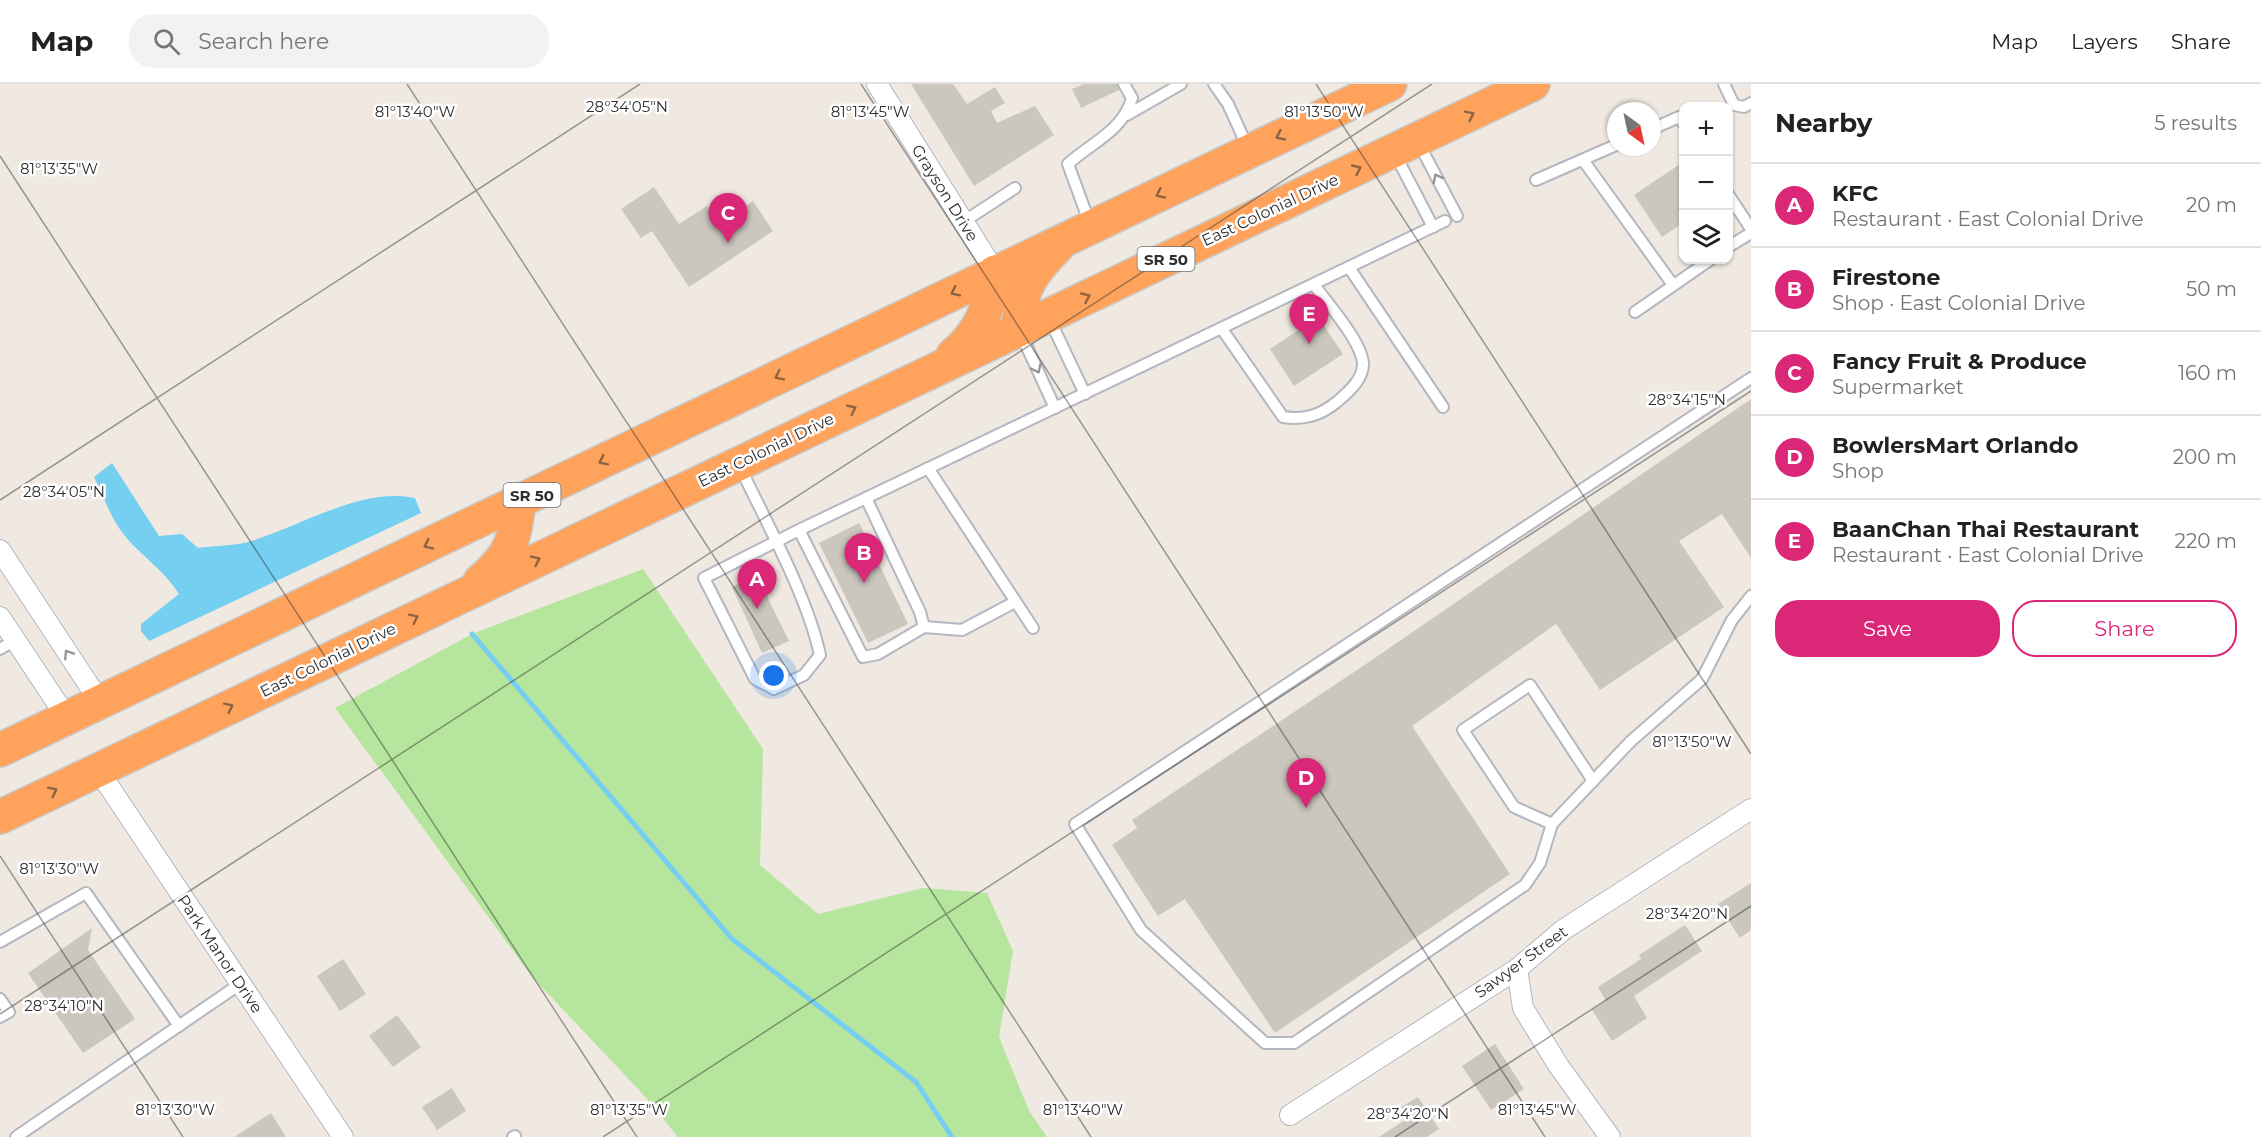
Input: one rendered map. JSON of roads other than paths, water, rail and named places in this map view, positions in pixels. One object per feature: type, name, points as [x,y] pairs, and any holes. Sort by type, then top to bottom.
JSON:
[{"type":"highway","name":"SR 50","points":[[0,750],[1390,84]]},
{"type":"highway","name":"East Colonial Drive","points":[[0,817],[1533,84]]},
{"type":"highway","points":[[1018,329],[1020,298],[1036,268],[1078,233]]},
{"type":"highway","points":[[938,367],[969,342],[987,312],[995,272]]},
{"type":"highway","points":[[465,594],[496,568],[516,535],[519,501]]},
{"type":"street","name":"Grayson Drive","points":[[877,84],[995,272]]},
{"type":"street","points":[[0,550],[100,702]]},
{"type":"street","points":[[0,617],[8,645],[68,718]]},
{"type":"street","name":"Park Manor Drive","points":[[98,770],[343,1137]]},
{"type":"street","name":"Sawyer Street","points":[[1290,1115],[1517,969],[1563,930],[1751,809]]},
{"type":"street","points":[[1517,969],[1523,1008],[1558,1065],[1610,1137]]},
{"type":"lane","points":[[1124,84],[1132,98],[1127,115]]},
{"type":"lane","points":[[1078,233],[1068,164],[1089,145],[1117,127],[1127,115],[1181,84]]},
{"type":"lane","points":[[1214,84],[1228,104],[1249,151]]},
{"type":"lane","points":[[1724,84],[1734,105],[1744,107],[1751,102]]},
{"type":"lane","points":[[1661,125],[1679,117]]},
{"type":"lane","points":[[1405,146],[1457,216]]},
{"type":"lane","points":[[1405,146],[1433,227]]},
{"type":"lane","points":[[1536,180],[1607,149]]},
{"type":"lane","points":[[1583,160],[1673,285]]},
{"type":"lane","points":[[963,222],[1015,188]]},
{"type":"lane","points":[[1733,202],[1751,231],[1733,244]]},
{"type":"lane","points":[[738,463],[774,542],[814,627],[820,655],[804,675],[774,689],[755,679],[704,578],[774,542],[928,468],[1315,286],[1445,221]]},
{"type":"lane","points":[[1635,312],[1704,264]]},
{"type":"lane","points":[[1350,269],[1443,407]]},
{"type":"lane","points":[[1222,329],[1282,417],[1303,420],[1328,409],[1354,388],[1363,365],[1357,345],[1315,286]]},
{"type":"lane","points":[[1048,315],[1085,394]]},
{"type":"lane","points":[[1018,329],[1055,408]]},
{"type":"lane","points":[[1751,378],[1075,824],[1141,930],[1265,1043],[1294,1043],[1525,885],[1540,863],[1551,824],[1631,741],[1702,680],[1732,620],[1751,596]]},
{"type":"lane","points":[[928,468],[1033,628]]},
{"type":"lane","points":[[866,498],[920,612],[924,627]]},
{"type":"lane","points":[[799,530],[863,657],[878,654],[924,627],[962,630],[1015,602]]},
{"type":"lane","points":[[1551,824],[1514,807],[1463,730],[1530,685],[1593,781]]},
{"type":"lane","points":[[0,942],[86,893],[179,1026]]},
{"type":"lane","points":[[16,1137],[240,984]]},
{"type":"lane","points":[[0,999],[9,1012],[0,1017]]},
{"type":"water","points":[[112,463],[159,536],[182,534],[198,548],[244,543],[351,503],[373,498],[394,496],[415,498],[421,513],[149,641],[141,631],[141,624],[179,594],[165,576],[126,537],[112,516],[94,477]]},
{"type":"waterway","points":[[472,634],[732,939],[916,1082],[952,1137]]},
{"type":"place","name":"Fancy Fruit & Produce","points":[[728,243]]},
{"type":"place","name":"BaanChan Thai Restaurant","points":[[1309,344]]},
{"type":"place","name":"Firestone","points":[[864,583]]},
{"type":"place","name":"KFC","points":[[757,609]]},
{"type":"place","name":"BowlersMart Orlando","points":[[1306,808]]}]
